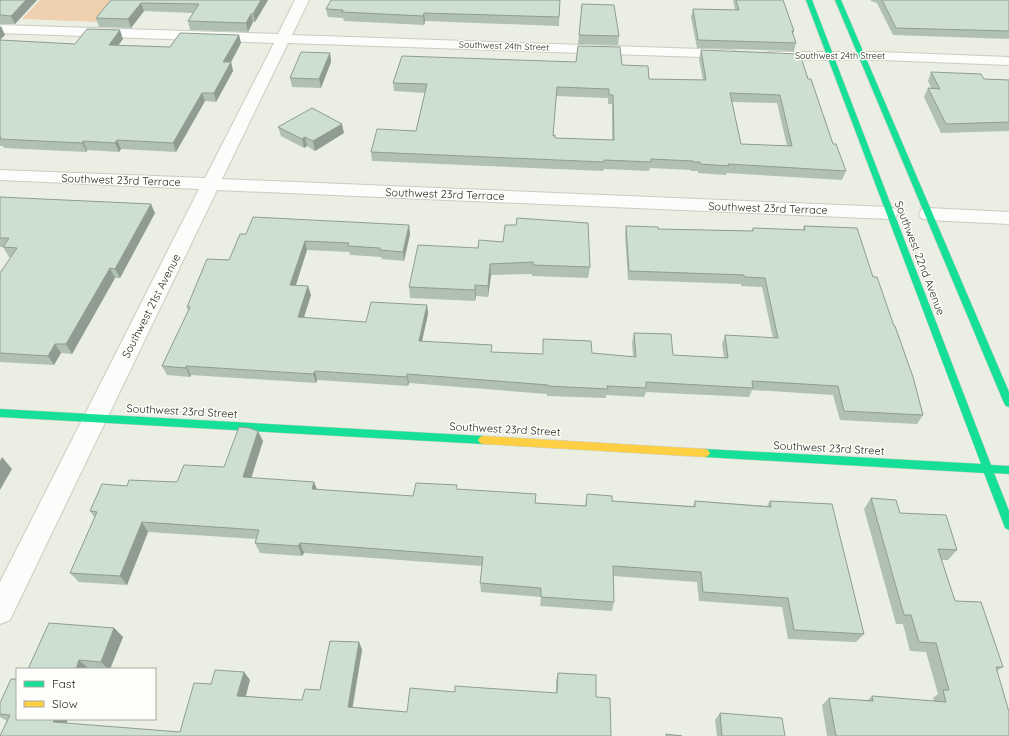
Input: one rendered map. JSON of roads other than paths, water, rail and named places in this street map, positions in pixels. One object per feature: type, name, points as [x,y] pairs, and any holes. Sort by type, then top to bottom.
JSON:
[{"type":"main road","name":"Southwest 22nd Avenue","points":[[808,0],[829,56],[893,213],[1009,525]]},
{"type":"main road","name":"Southwest 22nd Avenue","points":[[838,0],[862,56],[924,214],[1009,403]]},
{"type":"main road","name":"Southwest 23rd Street","points":[[0,412],[1009,470]]},
{"type":"street","name":"Southwest 21st Avenue","points":[[0,611],[302,0]]},
{"type":"street","name":"Southwest 24th Street","points":[[0,29],[741,55]]},
{"type":"street","name":"Southwest 24th Street","points":[[757,55],[862,56],[1009,61]]},
{"type":"street","name":"Southwest 23rd Terrace","points":[[0,175],[893,213]]},
{"type":"street","points":[[924,214],[1009,218]]}]
